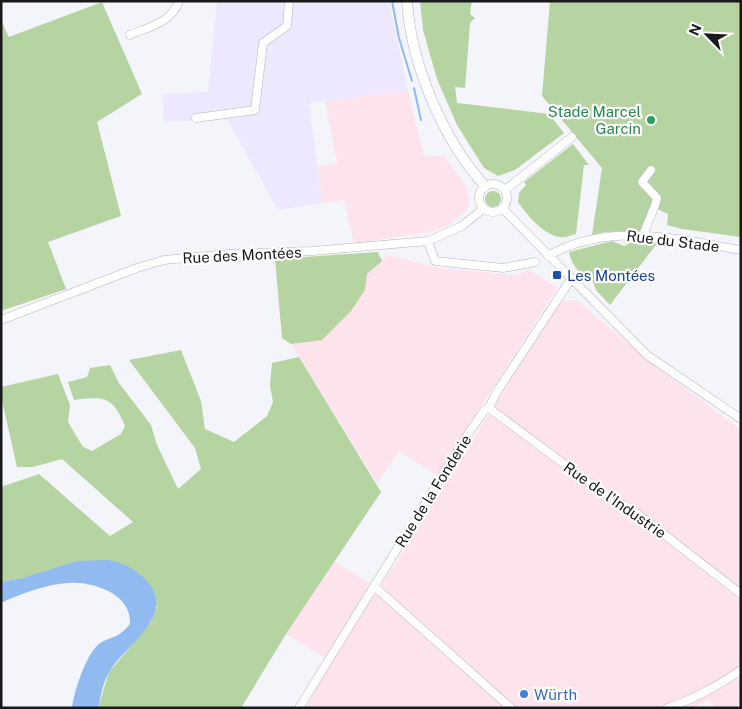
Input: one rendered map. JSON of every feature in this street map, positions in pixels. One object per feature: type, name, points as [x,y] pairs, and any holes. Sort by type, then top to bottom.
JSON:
[{"type":"main road","points":[[407,1],[413,40],[438,114],[464,159],[485,186]]},
{"type":"street","points":[[130,35],[165,21],[174,12],[179,1]]},
{"type":"street","points":[[196,118],[255,110],[263,43],[287,26],[289,1]]},
{"type":"street","points":[[505,190],[572,137]]},
{"type":"street","points":[[643,236],[648,218],[657,198],[642,182],[651,170]]},
{"type":"street","points":[[497,184],[505,190],[508,200],[503,209],[494,213],[483,208],[479,197],[485,186],[497,184]]},
{"type":"street","name":"Rue des Montées","points":[[1,320],[137,268],[164,260],[229,254],[312,251],[428,241],[462,226],[483,208]]},
{"type":"street","points":[[503,209],[647,355],[741,419]]},
{"type":"street","name":"Rue du Stade","points":[[547,255],[596,238],[625,234],[675,239],[741,250]]},
{"type":"street","points":[[428,241],[435,261],[503,268],[536,262]]},
{"type":"street","name":"Rue de la Fonderie","points":[[299,708],[468,434],[484,411],[489,408],[496,393],[571,279]]},
{"type":"street","name":"Rue de l'Industrie","points":[[489,408],[599,490],[634,511],[741,594]]},
{"type":"street","points":[[375,587],[511,708]]},
{"type":"street","points":[[667,708],[690,701],[741,670]]},
{"type":"shaded area","points":[[217,1],[389,1],[408,91],[309,103],[322,203],[278,210],[227,119],[164,122],[162,94],[208,92]]},
{"type":"shaded area","points":[[408,91],[424,157],[443,155],[466,186],[469,202],[466,211],[450,224],[435,231],[354,244],[344,200],[322,203],[318,167],[337,162],[325,101]]},
{"type":"shaded area","points":[[388,255],[440,268],[518,275],[529,269],[557,288],[437,475],[399,451],[377,483],[291,344]]},
{"type":"shaded area","points":[[577,300],[650,362],[741,430],[741,708],[715,708],[709,700],[693,708],[305,708],[332,662],[286,634],[335,562],[379,589],[560,301]]},
{"type":"green space","points":[[420,1],[472,1],[470,14],[475,18],[470,23],[465,88],[455,87],[457,103],[549,114],[564,133],[515,170],[498,176],[484,168],[457,125],[437,79],[423,30]]},
{"type":"green space","name":"Stade Marcel Garcin","points":[[550,1],[741,1],[741,237],[682,229],[667,225],[668,214],[651,206],[640,231],[605,232],[592,235],[602,168],[542,96]]},
{"type":"green space","points":[[102,2],[142,94],[97,122],[121,216],[48,242],[66,289],[1,311],[1,20],[9,37]]},
{"type":"green space","points":[[573,144],[589,165],[584,165],[576,234],[558,237],[544,230],[526,213],[518,202],[519,193],[526,185],[524,182]]},
{"type":"green space","points":[[493,191],[499,193],[501,199],[499,205],[493,207],[487,205],[485,199],[487,193]]},
{"type":"green space","points":[[612,241],[624,246],[633,242],[658,242],[610,305],[596,290],[592,280],[577,269],[569,252]]},
{"type":"green space","points":[[378,252],[382,261],[367,274],[365,290],[351,311],[322,340],[291,344],[282,338],[275,259]]},
{"type":"green space","points":[[181,350],[201,401],[205,429],[234,442],[267,416],[273,402],[270,386],[272,363],[299,357],[381,492],[286,634],[241,708],[98,708],[109,672],[151,622],[157,607],[143,577],[23,578],[1,582],[1,487],[39,474],[110,536],[133,522],[62,459],[33,467],[17,467],[1,396],[1,387],[58,374],[70,405],[68,422],[83,447],[92,451],[121,434],[125,426],[116,409],[106,400],[93,398],[74,400],[68,382],[87,377],[90,368],[110,365],[119,383],[151,425],[157,445],[178,489],[201,469],[195,448],[129,360]]},
{"type":"water","points":[[109,560],[130,568],[148,582],[155,595],[156,607],[146,630],[117,661],[108,675],[102,689],[98,708],[72,708],[78,682],[91,653],[96,646],[120,634],[130,624],[129,614],[125,605],[118,597],[99,587],[78,583],[43,587],[1,603],[1,582],[23,578],[77,561]]},
{"type":"waterway","points":[[392,1],[399,38],[412,81]]},
{"type":"waterway","points":[[414,88],[421,120]]},
{"type":"place","name":"Stade Marcel Garcin","points":[[651,120]]},
{"type":"place","name":"Les Montées","points":[[557,275]]},
{"type":"place","name":"Würth","points":[[524,694]]}]
